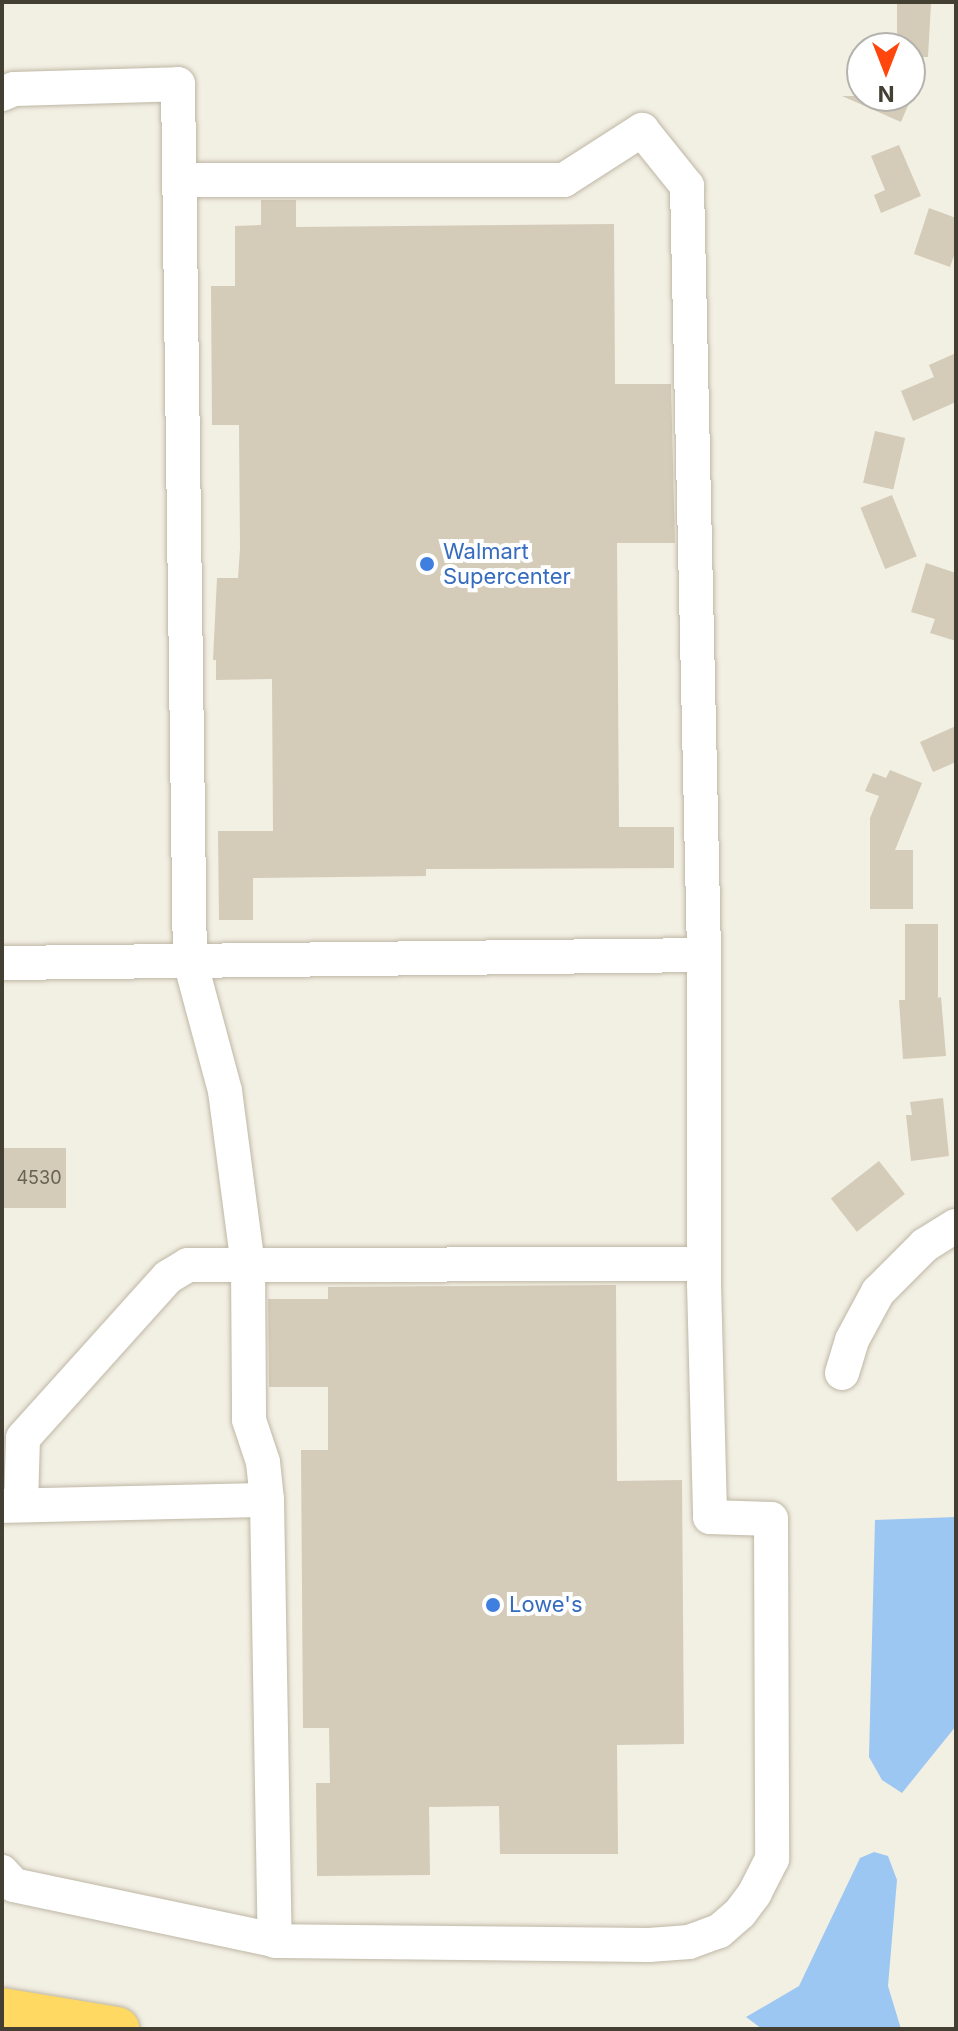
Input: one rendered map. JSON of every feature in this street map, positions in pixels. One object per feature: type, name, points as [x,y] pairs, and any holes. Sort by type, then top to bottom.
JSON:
[{"type":"highway","points":[[2,2010],[117,2029]]},
{"type":"street","points":[[2,94],[14,89],[178,84],[190,961],[225,1091],[248,1266],[249,1420],[263,1462],[267,1500],[275,1941]]},
{"type":"street","points":[[2,1872],[14,1885],[275,1941],[649,1945],[689,1942],[719,1931],[740,1913],[768,1874],[772,1859],[771,1519],[710,1517],[704,1264],[704,955],[687,186],[642,130],[564,180],[180,180]]},
{"type":"street","points":[[2,963],[704,955]]},
{"type":"street","points":[[842,1373],[860,1321],[878,1292],[925,1245],[956,1226]]},
{"type":"street","points":[[267,1500],[12,1505],[23,1438],[168,1277],[188,1265],[704,1264]]},
{"type":"water","points":[[956,1517],[956,1726],[902,1793],[882,1780],[869,1757],[875,1520]]},
{"type":"water","points":[[874,1852],[888,1856],[897,1880],[888,1986],[901,2029],[762,2029],[746,2017],[799,1986],[860,1858]]},
{"type":"building","points":[[897,2],[931,3],[928,57],[926,32],[897,32]]},
{"type":"building","points":[[878,112],[905,112],[901,122]]},
{"type":"building","points":[[899,145],[921,196],[881,213],[874,195],[885,190],[871,156]]},
{"type":"building","name":"Walmart Supercenter","points":[[261,200],[296,200],[296,227],[614,224],[615,384],[671,384],[675,543],[617,543],[619,827],[674,827],[674,868],[426,869],[426,876],[253,878],[253,920],[219,920],[218,831],[273,831],[272,679],[216,680],[216,660],[213,660],[217,578],[238,578],[240,549],[239,425],[212,425],[211,286],[235,286],[235,226],[261,225]]},
{"type":"building","points":[[929,208],[956,218],[956,250],[950,267],[914,254]]},
{"type":"building","points":[[956,353],[956,402],[913,421],[901,391],[934,377],[929,365]]},
{"type":"building","points":[[875,431],[905,438],[893,490],[863,483]]},
{"type":"building","points":[[892,495],[917,556],[885,569],[860,508]]},
{"type":"building","points":[[926,563],[956,573],[956,641],[930,633],[935,619],[911,612]]},
{"type":"building","points":[[956,726],[956,762],[933,772],[920,742]]},
{"type":"building","points":[[890,770],[922,783],[895,850],[913,850],[913,909],[870,909],[870,818],[879,796],[865,791],[873,773],[886,778]]},
{"type":"building","points":[[905,924],[938,924],[938,998],[941,997],[946,1056],[903,1059],[899,1000],[905,1000]]},
{"type":"building","points":[[943,1098],[949,1156],[911,1161],[906,1115],[912,1115],[910,1102]]},
{"type":"building","points":[[2,1148],[66,1148],[66,1208],[2,1208]]},
{"type":"building","points":[[879,1161],[905,1194],[857,1232],[831,1199]]},
{"type":"building","name":"Lowe's","points":[[616,1285],[617,1481],[682,1480],[684,1744],[617,1745],[618,1854],[500,1854],[499,1806],[429,1807],[430,1875],[317,1876],[316,1783],[330,1783],[329,1728],[303,1728],[301,1450],[328,1450],[328,1387],[269,1387],[268,1299],[328,1299],[328,1287]]},
{"type":"place","name":"Walmart Supercenter","points":[[427,564]]},
{"type":"place","name":"Lowe's","points":[[493,1605]]}]
